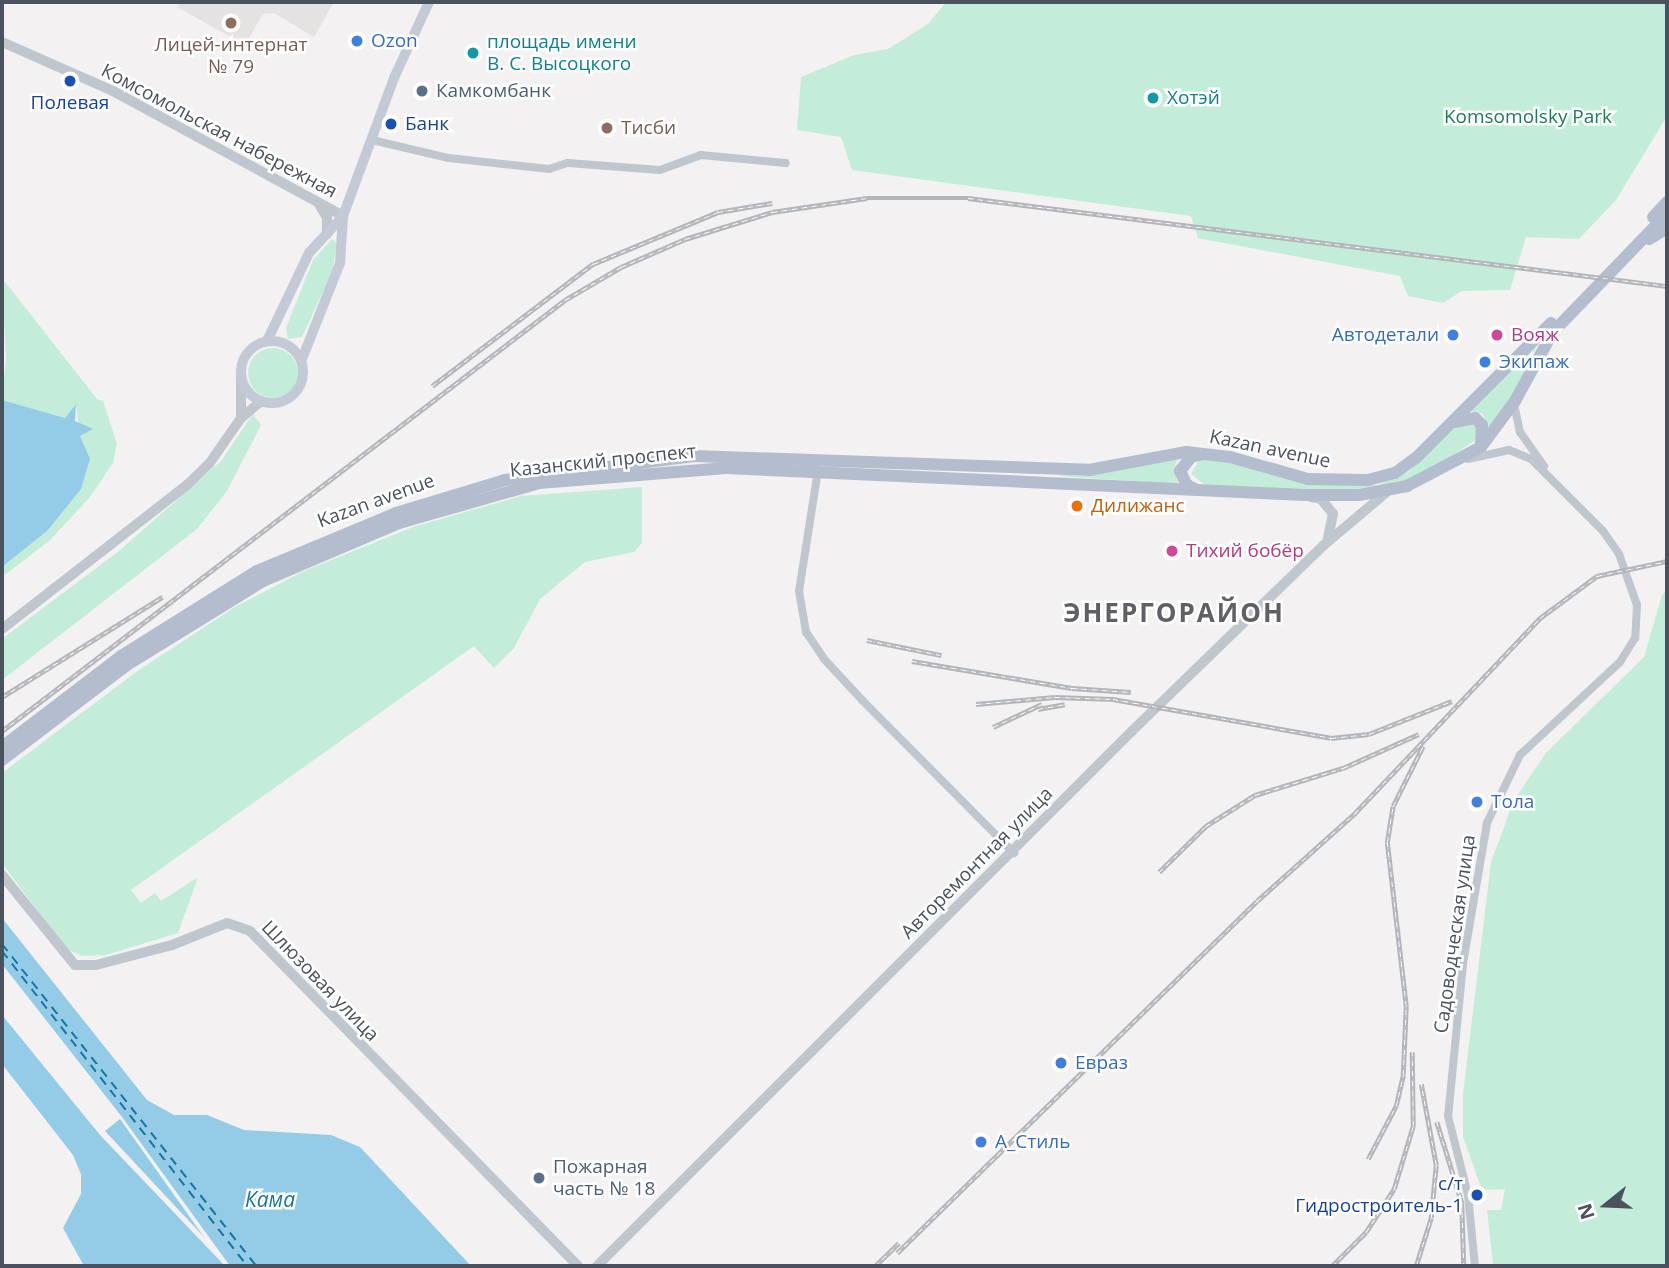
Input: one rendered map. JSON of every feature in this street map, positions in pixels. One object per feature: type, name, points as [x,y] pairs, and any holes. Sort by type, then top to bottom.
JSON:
[{"type":"main road","points":[[343,216],[309,253],[267,341],[246,354],[241,371],[247,391],[261,401],[279,402],[295,393],[303,377],[302,359],[340,262],[343,216],[429,2]]},
{"type":"main road","name":"Kazan avenue","points":[[726,462],[1089,470],[1168,452],[1208,454],[1308,479],[1355,482],[1395,473],[1455,423],[1667,202]]},
{"type":"main road","name":"Kazan avenue","points":[[1200,491],[1304,495],[1388,491],[1458,462],[1481,447],[1515,401],[1553,332],[1667,214]]},
{"type":"main road","points":[[1631,250],[1667,228]]},
{"type":"main road","points":[[267,341],[285,343],[302,359]]},
{"type":"main road","points":[[1455,423],[1465,417],[1482,425],[1481,447]]},
{"type":"main road","points":[[1200,491],[1187,485],[1180,471],[1191,457],[1208,454]]},
{"type":"main road","name":"Kazan avenue","points":[[2,747],[121,656],[199,604],[327,539],[505,480],[694,462]]},
{"type":"main road","name":"Казанский проспект","points":[[2,760],[185,627],[263,581],[332,549],[508,490],[694,462],[726,462],[818,470],[1200,491]]},
{"type":"street","name":"Комсомольская набережная","points":[[2,43],[113,91],[343,216]]},
{"type":"street","points":[[372,141],[449,158],[549,169],[568,163],[660,170],[701,155],[786,163]]},
{"type":"street","points":[[319,203],[327,218],[327,233]]},
{"type":"street","points":[[241,371],[241,418]]},
{"type":"street","points":[[2,629],[188,484],[209,464],[241,418],[261,401]]},
{"type":"street","points":[[1515,401],[1520,432],[1552,477]]},
{"type":"street","points":[[1458,462],[1509,450],[1531,459],[1552,477]]},
{"type":"street","points":[[818,470],[799,591],[806,632],[862,700],[1014,853]]},
{"type":"street","name":"Садоводческая улица","points":[[1475,1266],[1468,1195],[1448,1116],[1463,964],[1487,823],[1520,755],[1620,662],[1634,638],[1637,621],[1636,597],[1619,554],[1552,477]]},
{"type":"street","name":"Авторемонтная улица","points":[[596,1266],[1014,853],[1132,731],[1324,545],[1388,491]]},
{"type":"street","points":[[1304,495],[1321,499],[1333,514],[1324,545]]},
{"type":"street","name":"Шлюзовая улица","points":[[2,874],[75,965],[96,965],[172,945],[227,923],[250,931],[578,1266]]},
{"type":"street","points":[[578,1266],[584,1266]]},
{"type":"shaded area","name":"Лицей-интернат № 79","points":[[181,2],[334,2],[314,37],[274,13],[263,14],[245,45],[177,7]]},
{"type":"green space","name":"Komsomolsky Park","points":[[946,2],[1667,2],[1667,116],[1616,200],[1579,239],[1526,237],[1510,290],[1462,291],[1443,303],[1408,296],[1400,276],[1198,238],[1191,216],[852,170],[841,137],[797,130],[801,77],[854,55],[888,49],[928,24]]},
{"type":"green space","points":[[332,239],[337,243],[332,272],[302,337],[288,339],[286,328],[313,260]]},
{"type":"green space","points":[[2,278],[97,399],[103,401],[117,444],[113,463],[90,497],[49,541],[2,577],[2,567],[47,531],[80,436],[76,405],[65,418],[2,400],[6,358]]},
{"type":"green space","points":[[1540,339],[1513,396],[1489,426],[1482,414],[1471,411]]},
{"type":"green space","points":[[273,348],[291,355],[298,373],[291,391],[273,398],[255,391],[248,373],[255,355]]},
{"type":"green space","points":[[253,414],[261,425],[227,491],[197,529],[2,680],[2,639],[119,551],[221,461]]},
{"type":"green space","points":[[1471,423],[1477,428],[1476,440],[1416,479],[1344,491],[1205,485],[1191,474],[1200,459],[1219,459],[1312,484],[1378,485],[1408,472],[1457,426]]},
{"type":"green space","points":[[1179,457],[1174,468],[1178,484],[1058,476]]},
{"type":"green space","points":[[642,487],[642,543],[634,552],[585,562],[540,599],[514,648],[494,668],[474,646],[131,890],[141,903],[155,893],[161,901],[198,877],[178,933],[106,955],[82,956],[65,948],[2,863],[2,773],[136,672],[235,607],[304,571],[413,527],[521,496]]},
{"type":"green space","points":[[1667,590],[1667,1266],[1493,1266],[1487,1210],[1501,1210],[1505,1189],[1482,1190],[1463,1137],[1463,1094],[1491,862],[1514,800],[1546,753],[1644,657],[1662,595]]},
{"type":"water","points":[[2,400],[65,418],[76,404],[75,421],[93,429],[80,436],[90,459],[81,489],[47,531],[2,567]]},
{"type":"water","name":"Кама","points":[[2,918],[147,1100],[174,1115],[207,1115],[244,1130],[331,1135],[360,1147],[471,1266],[230,1266],[122,1117],[2,964]]},
{"type":"water","name":"Кама","points":[[2,1015],[100,1135],[225,1266],[84,1266],[63,1228],[81,1194],[81,1174],[73,1155],[2,1064]]},
{"type":"water","points":[[120,1119],[204,1237],[105,1131]]},
{"type":"ferry route","points":[[2,944],[256,1266]]},
{"type":"ferry route","points":[[2,951],[247,1266]]},
{"type":"railway","points":[[2,731],[565,300],[621,267],[685,239],[772,212],[867,198],[968,198],[1667,286]]},
{"type":"railway","points":[[432,386],[593,264],[718,212],[772,203]]},
{"type":"railway","points":[[897,1253],[1257,901],[1355,813],[1540,618],[1597,576],[1667,561]]},
{"type":"railway","points":[[2,697],[162,597]]},
{"type":"railway","points":[[867,640],[941,655]]},
{"type":"railway","points":[[912,661],[1072,688],[1131,692]]},
{"type":"railway","points":[[976,704],[1055,697],[1113,699],[1331,738],[1369,734],[1452,701]]},
{"type":"railway","points":[[993,727],[1042,704]]},
{"type":"railway","points":[[1038,709],[1065,704]]},
{"type":"railway","points":[[1159,872],[1206,826],[1255,795],[1343,768],[1419,734]]},
{"type":"railway","points":[[1368,1159],[1396,1106],[1403,1075],[1406,1006],[1387,843],[1393,806],[1423,746]]},
{"type":"railway","points":[[1332,1266],[1366,1232],[1394,1189],[1413,1126],[1412,1052]]},
{"type":"railway","points":[[1416,1266],[1431,1218],[1436,1165],[1421,1084]]},
{"type":"railway","points":[[1437,1122],[1462,1203],[1464,1266]]},
{"type":"railway","points":[[875,1266],[899,1243]]},
{"type":"place","name":"Лицей-интернат № 79","points":[[231,23]]},
{"type":"place","name":"Ozon","points":[[357,41]]},
{"type":"place","name":"площадь имени В. С. Высоцкого","points":[[473,53]]},
{"type":"place","name":"Полевая","points":[[70,81]]},
{"type":"place","name":"Камкомбанк","points":[[422,91]]},
{"type":"place","name":"Хотэй","points":[[1153,98]]},
{"type":"place","name":"Банк","points":[[391,124]]},
{"type":"place","name":"Тисби","points":[[607,128]]},
{"type":"place","name":"Автодетали","points":[[1453,335]]},
{"type":"place","name":"Вояж","points":[[1497,335]]},
{"type":"place","name":"Экипаж","points":[[1485,362]]},
{"type":"place","name":"Дилижанс","points":[[1077,506]]},
{"type":"place","name":"Тихий бобёр","points":[[1172,551]]},
{"type":"place","name":"Тола","points":[[1477,802]]},
{"type":"place","name":"Евраз","points":[[1061,1063]]},
{"type":"place","name":"А_Стиль","points":[[981,1142]]},
{"type":"place","name":"Пожарная часть № 18","points":[[539,1178]]},
{"type":"place","name":"с/т Гидростроитель-1","points":[[1477,1195]]},
{"type":"district","name":"ЭНЕРГОРАЙОН","points":[[1174,613]]}]
